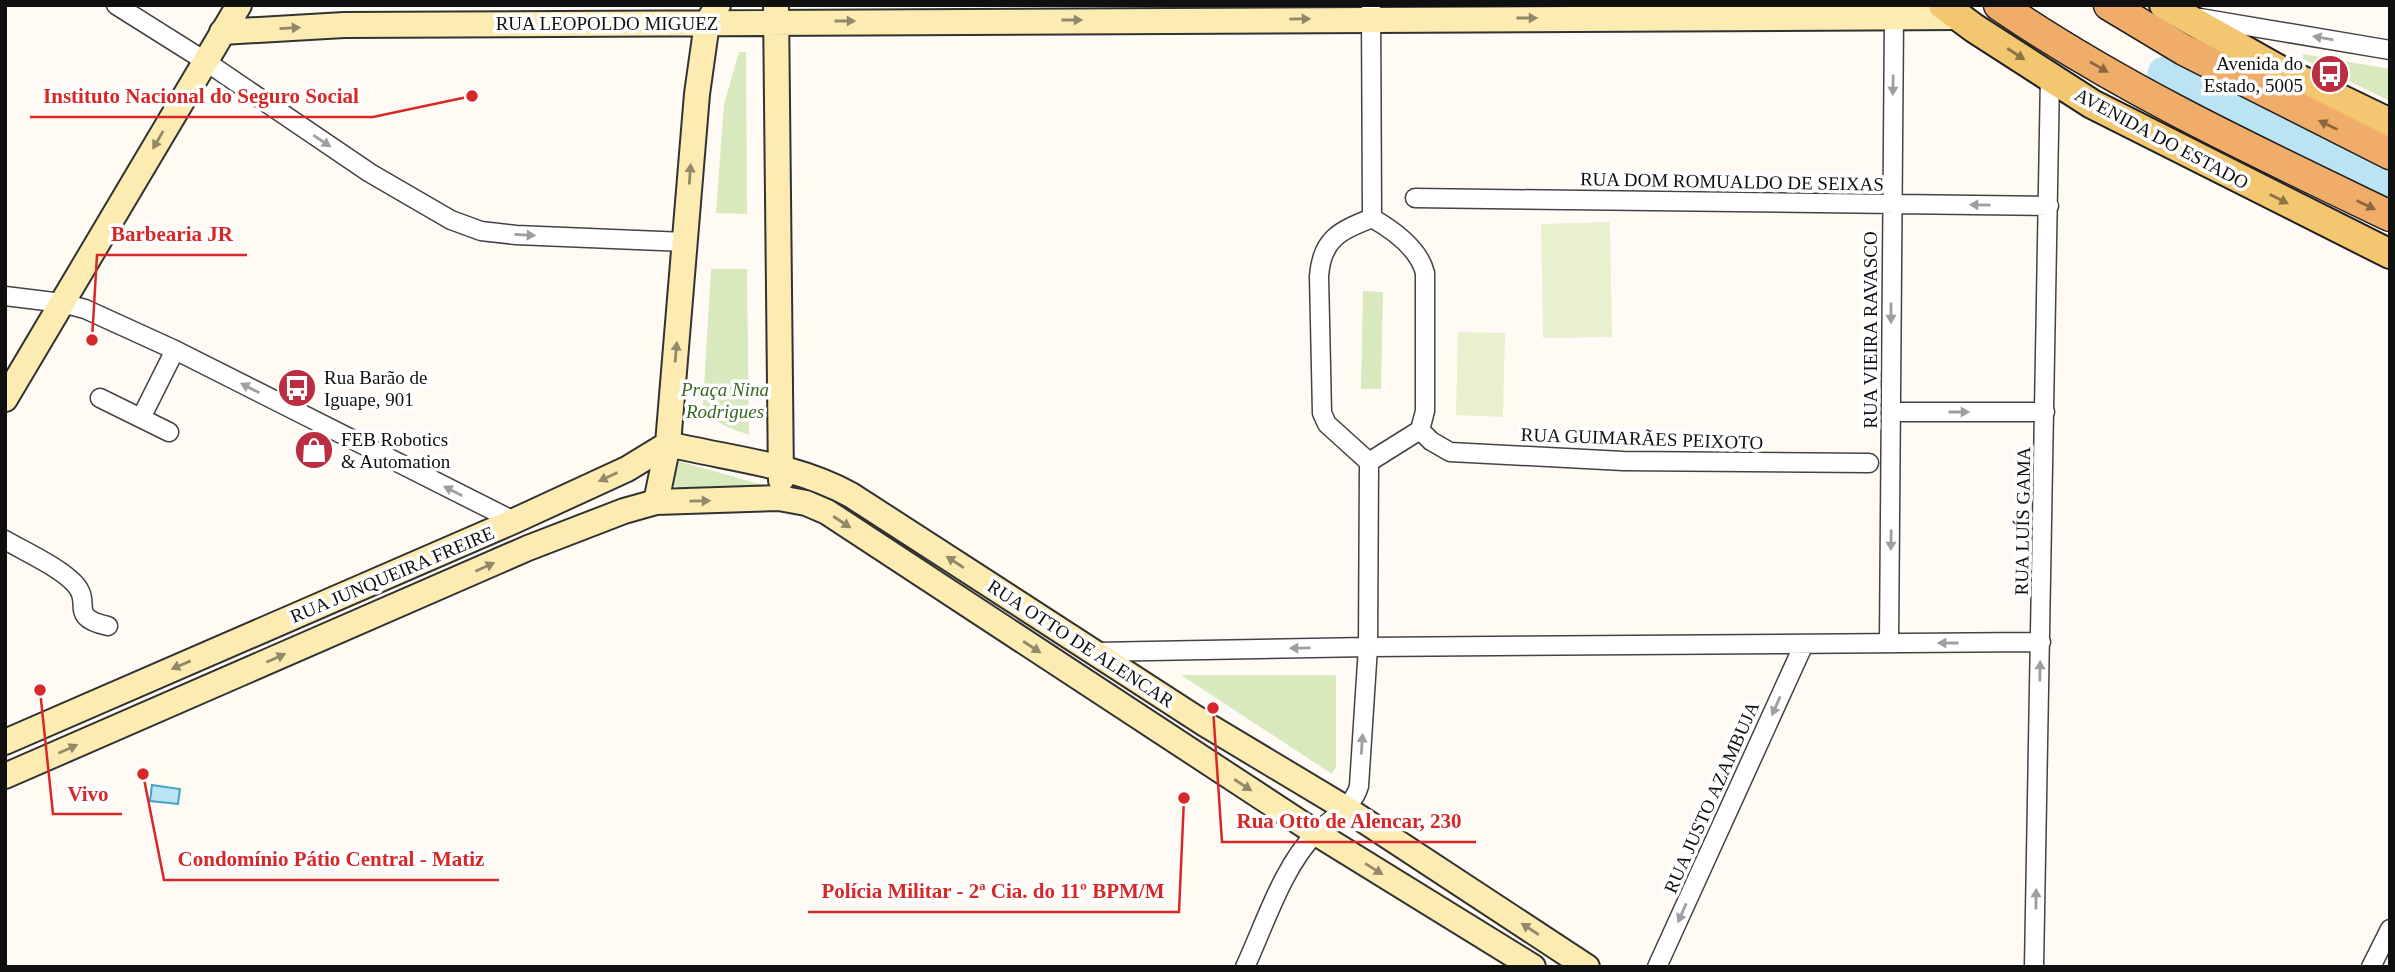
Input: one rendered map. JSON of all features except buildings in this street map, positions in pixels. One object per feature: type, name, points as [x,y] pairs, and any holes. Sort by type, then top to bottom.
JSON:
[{"type":"highway","name":"AVENIDA DO ESTADO","points":[[1999,5],[2040,33],[2195,122],[2390,216]]},
{"type":"highway","points":[[2109,5],[2184,50],[2390,155]]},
{"type":"main road","points":[[5,399],[239,5]]},
{"type":"main road","points":[[656,502],[668,444],[697,94],[712,14],[674,5]]},
{"type":"main road","points":[[2173,10],[2276,68],[2390,122]]},
{"type":"main road","name":"RUA LEOPOLDO MIGUEZ","points":[[222,32],[337,15],[1371,12],[1894,17],[1951,11]]},
{"type":"main road","name":"AVENIDA DO ESTADO","points":[[1951,11],[2092,104],[2390,254]]},
{"type":"main road","points":[[776,13],[782,467],[779,498]]},
{"type":"main road","points":[[668,444],[782,467]]},
{"type":"main road","name":"RUA JUNQUEIRA FREIRE","points":[[5,741],[514,521],[627,469],[668,444]]},
{"type":"main road","name":"RUA OTTO DE ALENCAR","points":[[782,467],[810,475],[851,495],[1205,724],[1345,808],[1587,967]]},
{"type":"main road","name":"RUA OTTO DE ALENCAR","points":[[779,498],[806,503],[827,512],[1316,833],[1534,967]]},
{"type":"main road","name":"RUA JUNQUEIRA FREIRE","points":[[5,776],[546,540],[624,511],[656,502],[779,498]]},
{"type":"main road","points":[[122,691],[136,719]]},
{"type":"street","points":[[116,5],[205,61],[370,173],[451,220],[481,231],[516,235],[685,242]]},
{"type":"street","points":[[2173,10],[2390,50]]},
{"type":"street","points":[[1371,12],[1372,218]]},
{"type":"street","name":"RUA VIEIRA RAVASCO","points":[[1889,643],[1894,17]]},
{"type":"street","name":"RUA LUÍS GAMA","points":[[2034,967],[2050,76]]},
{"type":"street","name":"RUA DOM ROMUALDO DE SEIXAS","points":[[1415,198],[2049,206]]},
{"type":"street","points":[[1369,462],[1420,430],[1425,411],[1425,272],[1422,263],[1406,242],[1390,228],[1372,218]]},
{"type":"street","points":[[1245,967],[1298,853],[1345,808],[1357,794],[1359,786],[1368,647],[1369,462],[1326,424],[1322,413],[1319,276],[1320,256],[1327,244],[1343,230],[1372,218]]},
{"type":"street","points":[[5,296],[62,303],[85,309],[175,350],[514,521]]},
{"type":"street","points":[[141,418],[175,350]]},
{"type":"street","points":[[100,398],[169,432]]},
{"type":"street","points":[[1891,412],[2045,412]]},
{"type":"street","name":"RUA GUIMARÃES PEIXOTO","points":[[1420,430],[1431,441],[1450,452],[1623,461],[1869,463]]},
{"type":"street","points":[[5,540],[65,576],[79,590],[85,618],[107,626]]},
{"type":"street","points":[[1095,652],[1368,647],[2040,642]]},
{"type":"street","name":"RUA JUSTO AZAMBUJA","points":[[1657,967],[1804,644]]},
{"type":"street","points":[[2371,967],[2390,929]]},
{"type":"green space","points":[[739,52],[746,52],[747,214],[716,213],[724,104]]},
{"type":"green space","points":[[2303,54],[2390,69],[2390,101],[2303,59]]},
{"type":"green space","points":[[1610,222],[1612,337],[1543,338],[1541,224]]},
{"type":"green space","name":"Praça Nina Rodrigues","points":[[711,269],[747,269],[749,435],[716,421],[703,405]]},
{"type":"green space","points":[[1363,291],[1383,292],[1381,389],[1361,389]]},
{"type":"green space","points":[[1458,332],[1505,333],[1503,417],[1456,415]]},
{"type":"green space","name":"Praça Nina Rodrigues","points":[[678,461],[767,488],[680,488],[674,486],[670,478],[671,468]]},
{"type":"green space","points":[[1181,675],[1336,675],[1336,767],[1332,774]]},
{"type":"water","points":[[152,785],[180,789],[178,804],[150,801]]},
{"type":"waterway","points":[[2164,73],[2269,130],[2390,189]]},
{"type":"place","name":"Avenida do Estado, 5005","points":[[2330,74]]},
{"type":"place","name":"Instituto Nacional do Seguro Social","points":[[472,96]]},
{"type":"place","name":"Barbearia JR","points":[[92,340]]},
{"type":"place","name":"Rua Barão de Iguape, 901","points":[[297,388]]},
{"type":"place","name":"FEB Robotics & Automation","points":[[314,450]]},
{"type":"place","name":"Vivo","points":[[40,690]]},
{"type":"place","name":"Rua Otto de Alencar, 230","points":[[1213,708]]},
{"type":"place","name":"Condomínio Pátio Central - Matiz","points":[[143,774]]},
{"type":"place","name":"Polícia Militar - 2ª Cia. do 11º BPM/M","points":[[1184,798]]}]
